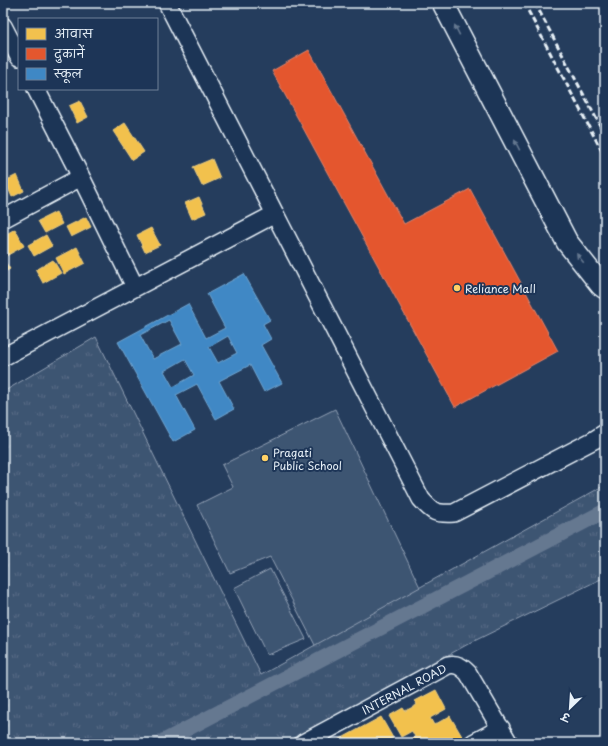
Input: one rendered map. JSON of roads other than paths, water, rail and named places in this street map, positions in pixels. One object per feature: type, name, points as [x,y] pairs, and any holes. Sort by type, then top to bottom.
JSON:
[{"type":"street","points":[[167,3],[421,499],[430,510],[442,514],[454,513],[605,433]]},
{"type":"street","points":[[444,3],[567,242],[605,288]]},
{"type":"street","points":[[3,26],[18,55]]},
{"type":"street","points":[[37,90],[135,287]]},
{"type":"street","points":[[3,219],[81,178]]},
{"type":"street","points":[[3,357],[275,214]]},
{"type":"street","name":"INTERNAL ROAD","points":[[303,743],[452,664],[459,665],[468,673],[509,743]]},
{"type":"street","points":[[473,743],[501,728]]},
{"type":"waterway","points":[[160,743],[605,511]]},
{"type":"railway","points":[[524,3],[605,157]]},
{"type":"railway","points":[[535,3],[605,135]]},
{"type":"place","name":"Reliance Mall","points":[[457,288]]},
{"type":"place","name":"Pragati Public School","points":[[265,458]]}]
